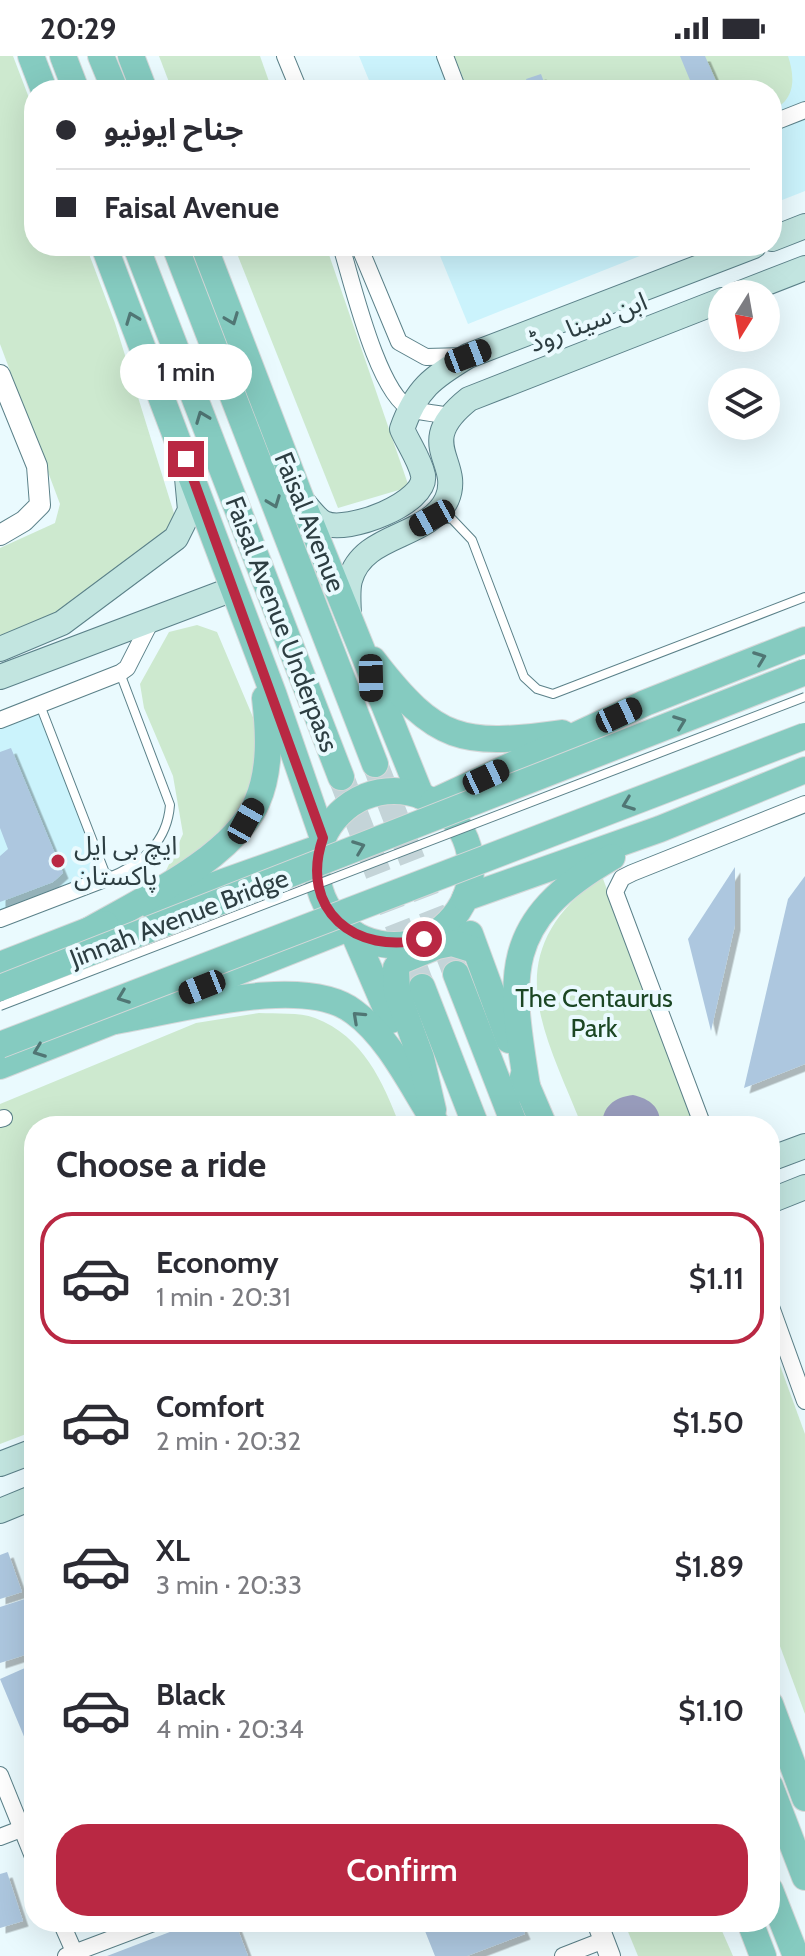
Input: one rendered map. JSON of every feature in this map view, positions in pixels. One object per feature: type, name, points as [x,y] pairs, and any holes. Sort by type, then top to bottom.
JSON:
[{"type":"main road","points":[[31,56],[40,80]]},
{"type":"main road","points":[[63,56],[72,80]]},
{"type":"main road","points":[[101,56],[111,80]]},
{"type":"main road","points":[[131,56],[140,80]]},
{"type":"main road","points":[[782,235],[805,226]]},
{"type":"main road","points":[[108,256],[273,693],[321,843]]},
{"type":"main road","name":"Faisal Avenue Underpass","points":[[140,256],[341,777]]},
{"type":"main road","name":"Faisal Avenue Underpass","points":[[179,256],[375,764]]},
{"type":"main road","name":"Faisal Avenue","points":[[208,256],[371,678],[427,799]]},
{"type":"main road","name":"ابن سینا روڈ","points":[[409,409],[429,380],[468,356],[728,256]]},
{"type":"main road","points":[[774,280],[805,268]]},
{"type":"main road","name":"ابن سینا روڈ","points":[[448,416],[469,399],[708,305]]},
{"type":"main road","points":[[301,499],[324,523],[348,526],[398,507],[420,490],[423,476],[402,429],[409,409]]},
{"type":"main road","points":[[448,416],[440,444],[449,485],[447,499],[432,518],[390,537],[359,563],[350,580],[352,629],[417,711],[436,726],[461,738],[517,739],[564,732],[805,640]]},
{"type":"main road","points":[[0,649],[62,623],[176,538],[190,510],[186,459]]},
{"type":"main road","points":[[377,515],[390,537]]},
{"type":"main road","points":[[5,670],[233,589]]},
{"type":"main road","points":[[88,931],[169,885],[222,845],[246,821],[257,801],[266,771],[268,727],[263,668]]},
{"type":"main road","name":"Jinnah Avenue Bridge","points":[[0,988],[805,672]]},
{"type":"main road","points":[[273,693],[290,715],[320,789],[328,794],[394,766],[371,697],[371,678]]},
{"type":"main road","points":[[427,799],[645,703]]},
{"type":"main road","name":"Jinnah Avenue Bridge","points":[[0,1045],[805,736]]},
{"type":"main road","points":[[463,903],[660,829],[805,770]]},
{"type":"main road","points":[[0,1066],[350,932],[376,943],[401,945],[424,939],[445,926],[463,903],[471,877],[467,844],[450,816],[427,799],[398,791],[364,798],[335,818],[321,843],[317,871],[321,892],[330,912],[350,932],[433,1116]]},
{"type":"main road","points":[[528,1092],[515,1014],[515,984],[521,951],[531,926],[541,910],[568,885],[660,829]]},
{"type":"main road","points":[[0,965],[321,843]]},
{"type":"main road","points":[[463,903],[475,950],[539,1116]]},
{"type":"main road","points":[[435,1116],[421,1058],[394,977],[401,961],[437,946],[452,943],[475,950]]},
{"type":"main road","points":[[456,974],[511,1116]]},
{"type":"main road","points":[[422,987],[472,1116]]},
{"type":"main road","points":[[115,1021],[281,993],[321,997],[355,1012],[372,1030],[430,1116]]},
{"type":"main road","points":[[780,1155],[805,1146]]},
{"type":"main road","points":[[0,1464],[24,1455]]},
{"type":"main road","points":[[0,1511],[24,1501]]},
{"type":"main road","points":[[780,1731],[805,1798]]},
{"type":"main road","points":[[780,1812],[805,1877]]},
{"type":"main road","points":[[780,1915],[796,1956]]},
{"type":"main road","points":[[754,1932],[763,1956]]},
{"type":"street","points":[[285,56],[295,80]]},
{"type":"street","points":[[445,56],[454,80]]},
{"type":"street","points":[[782,119],[805,110]]},
{"type":"street","points":[[344,256],[380,366],[392,390],[409,409],[448,416]]},
{"type":"street","points":[[363,256],[399,342],[426,357],[468,356]]},
{"type":"street","points":[[0,375],[37,466],[40,505],[24,521],[0,535]]},
{"type":"street","points":[[0,720],[120,673],[131,661],[154,616]]},
{"type":"street","points":[[699,1116],[615,892],[622,878],[632,873],[805,804]]},
{"type":"street","points":[[0,919],[107,878]]},
{"type":"street","points":[[780,1332],[805,1401]]},
{"type":"street","points":[[0,1775],[24,1820]]},
{"type":"street","points":[[0,1837],[24,1828]]},
{"type":"street","points":[[64,1932],[72,1955],[131,1932]]},
{"type":"street","points":[[563,1956],[604,1939]]},
{"type":"lane","points":[[432,518],[452,519],[472,540],[524,677],[537,689],[553,694],[805,597]]},
{"type":"lane","points":[[40,705],[107,878],[145,859],[169,812],[167,792],[120,673]]},
{"type":"lane","points":[[0,1006],[805,697]]},
{"type":"shaded area","points":[[359,56],[805,56],[805,191],[782,200],[782,80],[369,80]]},
{"type":"shaded area","points":[[440,256],[640,256],[468,324]]},
{"type":"shaded area","points":[[40,705],[107,878],[0,919],[0,720]]},
{"type":"shaded area","points":[[633,1095],[645,1099],[659,1116],[604,1116],[610,1104]]},
{"type":"green space","points":[[0,56],[13,56],[24,85],[24,256],[90,256],[115,323],[177,523],[38,626],[0,636],[0,548],[55,523],[60,504],[0,344]]},
{"type":"green space","points":[[159,56],[260,56],[268,80],[168,80]]},
{"type":"green space","points":[[454,56],[788,56],[792,72],[792,87],[782,104],[782,80],[464,80]]},
{"type":"green space","points":[[238,256],[329,256],[409,487],[338,508]]},
{"type":"green space","points":[[197,625],[217,632],[255,722],[257,790],[218,846],[164,875],[183,834],[173,776],[144,708],[140,684],[169,632]]},
{"type":"green space","name":"The Centaurus Park","points":[[602,876],[690,1116],[578,1116],[553,1056],[537,993],[539,963],[549,934],[569,905]]},
{"type":"green space","points":[[259,1013],[315,1018],[332,1026],[359,1048],[378,1077],[396,1116],[24,1116],[24,1435],[0,1444],[0,1104],[196,1023]]},
{"type":"green space","points":[[780,1365],[805,1434],[805,1714],[780,1646]]},
{"type":"green space","points":[[628,1932],[722,1932],[733,1956],[638,1956]]},
{"type":"building","points":[[680,56],[705,56],[716,80],[690,80]]},
{"type":"building","points":[[541,74],[543,80],[526,80]]},
{"type":"building","points":[[11,748],[63,873],[53,882],[0,902],[0,856],[8,849],[0,828],[0,752]]},
{"type":"building","points":[[735,867],[735,925],[711,1031],[688,939]]},
{"type":"building","points":[[805,876],[805,1064],[744,1088],[788,899]]},
{"type":"building","points":[[8,1552],[22,1592],[0,1599],[0,1555]]},
{"type":"building","points":[[24,1599],[24,1655],[0,1663],[0,1607]]},
{"type":"building","points":[[24,1668],[24,1736],[0,1679]]},
{"type":"building","points":[[7,1872],[23,1921],[0,1928],[0,1874]]},
{"type":"building","points":[[170,1932],[239,1932],[248,1956],[107,1956]]},
{"type":"building","points":[[425,1932],[525,1934],[467,1956],[435,1956]]},
{"type":"tunnel","points":[[375,764],[456,974]]},
{"type":"tunnel","points":[[341,777],[422,987]]},
{"type":"place","name":"ایچ بی ایل پاکستان","points":[[58,861]]},
{"type":"route","points":[[186,459],[323,838],[317,871],[321,892],[330,912],[346,929],[376,943],[401,945],[424,939]]}]
